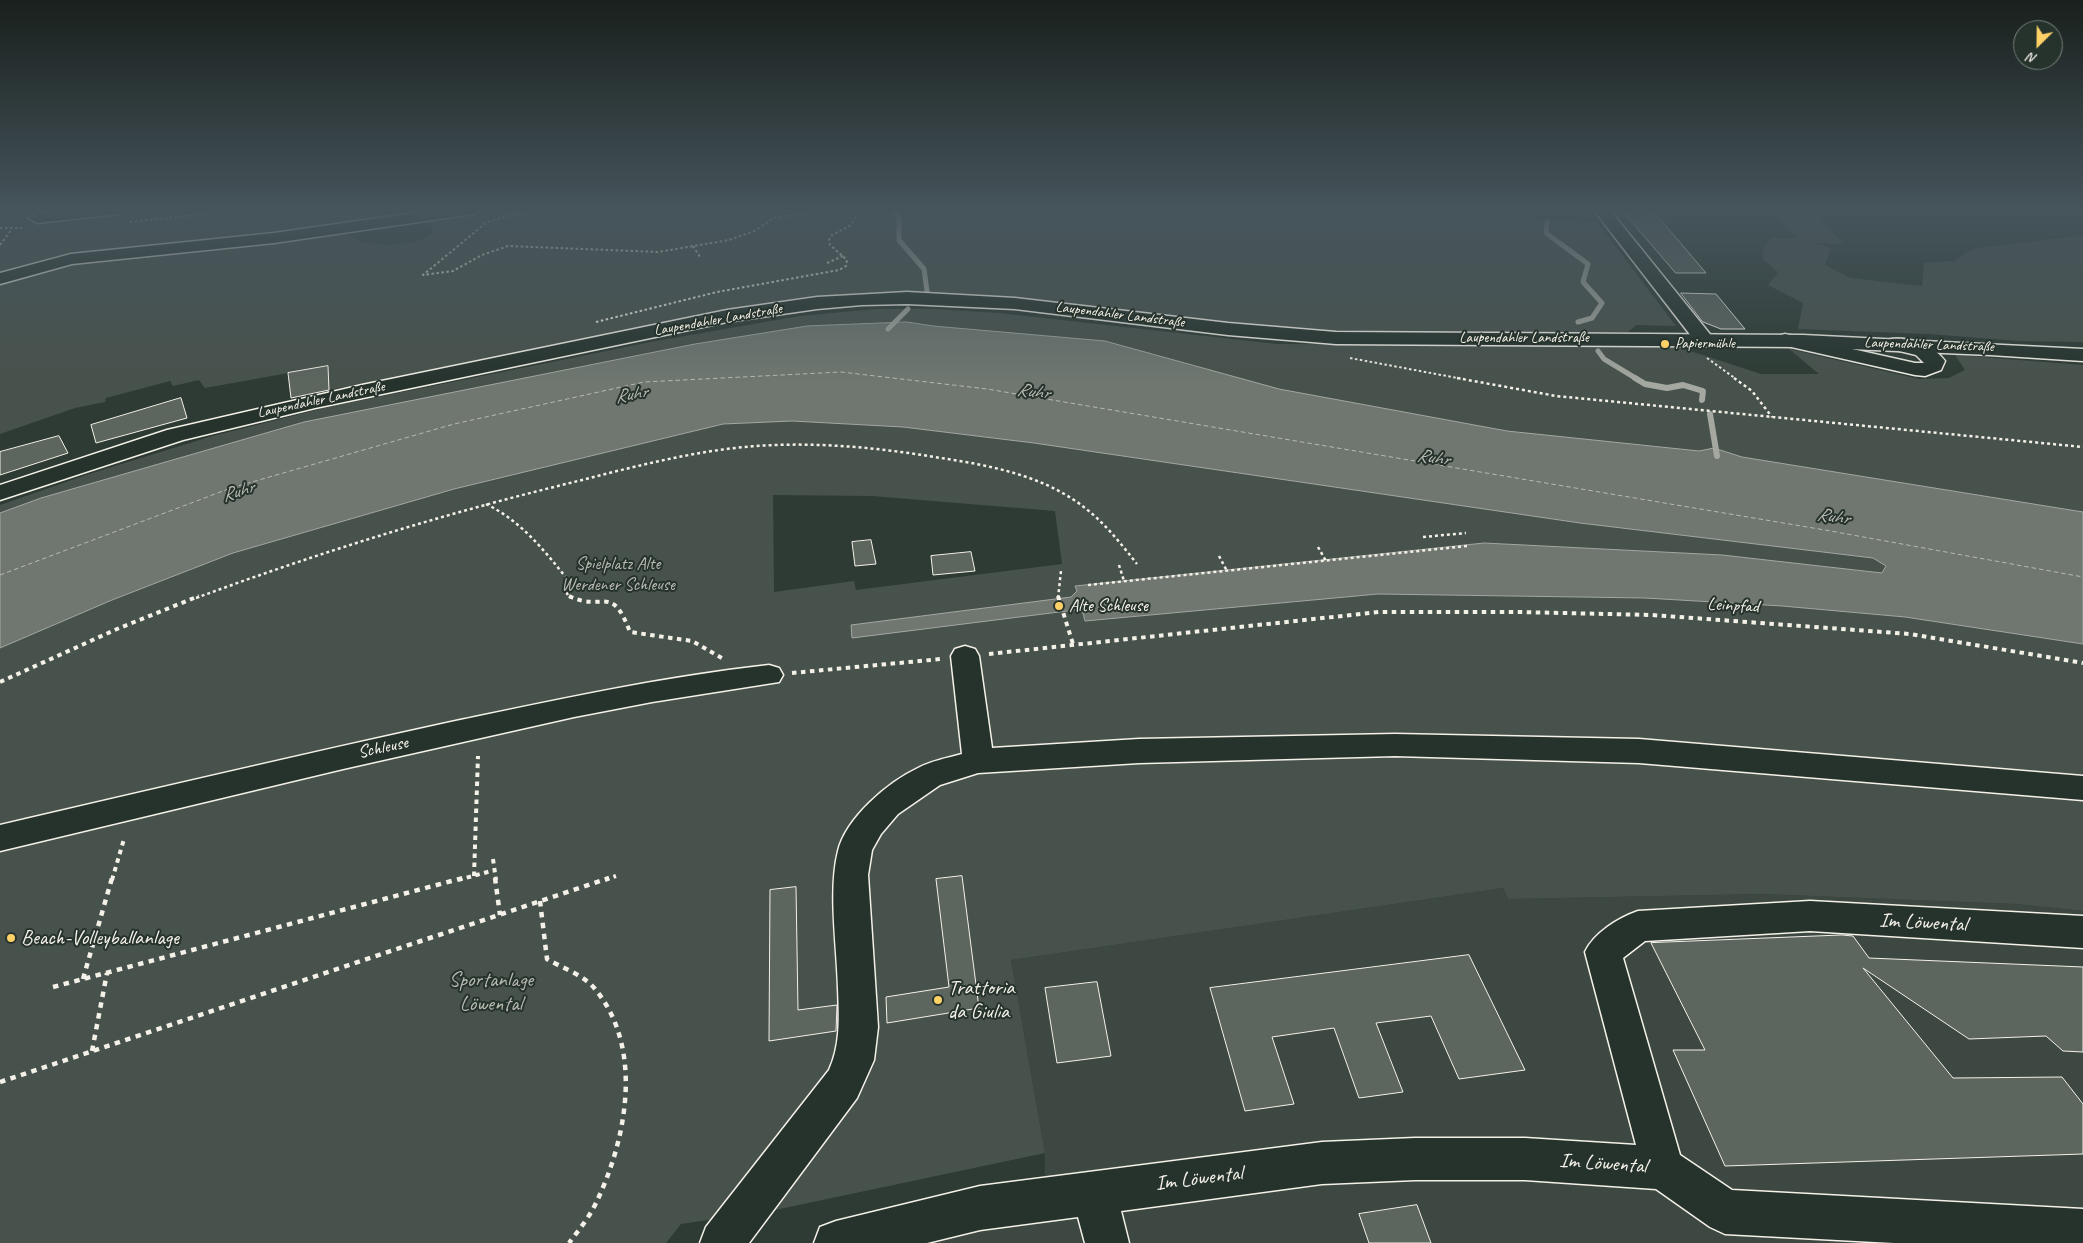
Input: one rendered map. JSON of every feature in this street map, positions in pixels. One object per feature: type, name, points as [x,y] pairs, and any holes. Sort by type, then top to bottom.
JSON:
[{"type":"main road","points":[[0,279],[43,267]]},
{"type":"main road","points":[[1644,267],[1701,343]]},
{"type":"main road","name":"Laupendahler Landstraße","points":[[0,493],[171,437],[263,413],[722,317],[831,302],[906,298],[1010,303],[1292,336],[1336,338],[1682,338],[1701,343],[1785,340],[1984,347],[2083,355]]},
{"type":"main road","points":[[1785,340],[1906,368],[1925,370],[1934,366],[1935,361],[1922,351],[1894,344]]},
{"type":"main road","points":[[965,656],[978,761]]},
{"type":"main road","name":"Schleuse","points":[[0,838],[324,761],[615,697],[762,676]]},
{"type":"main road","points":[[722,1243],[842,1084],[854,1060],[860,1027],[851,874],[855,850],[869,825],[886,804],[929,776],[978,761],[1139,751],[1395,745],[1600,750],[1844,767],[2083,788]]},
{"type":"main road","name":"Im Löwental","points":[[848,1241],[980,1208],[1322,1163],[1415,1159],[1525,1159],[1663,1168],[1603,952],[1638,926],[1810,916],[2083,932]]},
{"type":"main road","points":[[1663,1168],[1725,1212],[2083,1231]]},
{"type":"main road","points":[[1094,1192],[1108,1243]]},
{"type":"path","points":[[433,267],[424,275],[452,271],[459,267]]},
{"type":"path","points":[[592,323],[668,302],[744,285],[839,270],[844,267]]},
{"type":"path","points":[[1701,343],[1709,361],[1752,391],[1772,417]]},
{"type":"path","points":[[1345,357],[1556,396],[2083,447]]},
{"type":"path","points":[[0,682],[157,612],[385,533],[485,504],[663,461],[719,450],[799,445],[873,449],[961,460],[999,469],[1050,486],[1082,505],[1106,523],[1137,564]]},
{"type":"path","points":[[485,504],[510,517],[551,557],[568,580],[566,592],[572,599],[585,602],[605,599],[615,602],[624,613],[630,632],[676,637],[692,641],[762,676]]},
{"type":"path","points":[[1423,537],[1466,533]]},
{"type":"path","points":[[1088,586],[1467,546]]},
{"type":"path","points":[[1318,547],[1326,561]]},
{"type":"path","points":[[1219,556],[1227,571]]},
{"type":"path","points":[[1119,565],[1124,582]]},
{"type":"path","points":[[1061,571],[1057,594],[1073,644]]},
{"type":"path","name":"Leinpfad","points":[[762,676],[1378,612],[1518,612],[1652,615],[1783,623],[1910,634],[2083,663]]},
{"type":"path","points":[[474,876],[478,756]]},
{"type":"path","points":[[83,979],[124,839]]},
{"type":"path","points":[[493,859],[500,915]]},
{"type":"path","points":[[53,987],[494,870]]},
{"type":"path","points":[[0,1082],[616,876]]},
{"type":"path","points":[[540,902],[547,959],[594,988],[618,1029],[627,1087],[617,1148],[595,1206],[569,1243]]},
{"type":"path","points":[[92,1051],[107,972]]},
{"type":"shaded area","points":[[1503,888],[1508,899],[1763,894],[2016,904],[2083,911],[2083,1243],[854,1243],[1044,1213],[1045,1153],[1011,960]]},
{"type":"green space","points":[[0,267],[1631,267],[1676,326],[1636,325],[1628,332],[1338,334],[890,295],[717,314],[329,390],[327,366],[205,388],[199,380],[173,386],[170,381],[106,398],[105,402],[75,408],[0,434]]},
{"type":"green space","points":[[1772,267],[1829,267],[1851,278],[1922,286],[1924,267],[2083,267],[2083,342],[2019,341],[1929,334],[1798,329],[1803,303],[1768,285],[1778,272]]},
{"type":"green space","points":[[876,309],[934,309],[999,313],[1277,344],[1678,347],[1761,374],[1819,374],[1789,349],[1919,379],[1949,378],[1965,370],[1955,355],[2083,365],[2083,512],[1742,457],[1714,448],[1699,451],[1507,431],[1279,389],[1105,341],[907,322],[807,326],[695,344],[304,422],[41,498],[0,513],[0,505],[89,474],[209,437],[328,407],[656,341],[800,316]]},
{"type":"green space","points":[[792,421],[903,427],[1034,443],[1580,523],[1873,558],[1887,566],[1882,573],[1722,555],[1484,543],[1076,586],[1077,591],[1071,597],[852,637],[1075,610],[1083,613],[1086,621],[1378,594],[1645,598],[1782,606],[1905,617],[2083,644],[2083,911],[2016,904],[1763,894],[1508,899],[1503,888],[1011,960],[1045,1153],[775,1210],[681,1224],[666,1243],[0,1243],[0,648],[112,600],[233,553],[454,489],[723,424]],"holes":[[[773,495],[872,496],[1055,511],[1062,564],[856,590],[854,581],[774,592]]]},
{"type":"water","name":"Ruhr","points":[[907,322],[1105,341],[1279,389],[1507,431],[1699,451],[1714,448],[1742,457],[2083,512],[2083,644],[1905,617],[1782,606],[1645,598],[1378,594],[1085,621],[1083,613],[1075,610],[852,638],[851,625],[1071,597],[1077,591],[1075,586],[1484,543],[1722,555],[1882,573],[1886,566],[1873,558],[1580,523],[1034,443],[903,427],[792,421],[723,424],[454,489],[233,553],[112,600],[0,648],[0,513],[41,498],[304,422],[695,344],[807,326]]},
{"type":"building","points":[[1671,267],[1701,267],[1706,273],[1676,273]]},
{"type":"building","points":[[1681,293],[1716,294],[1745,329],[1721,329],[1703,322]]},
{"type":"building","points":[[328,366],[329,390],[291,398],[288,373]]},
{"type":"building","points":[[181,398],[187,418],[96,443],[91,425]]},
{"type":"building","points":[[59,436],[68,453],[0,475],[0,452]]},
{"type":"building","points":[[871,540],[876,564],[855,566],[852,542]]},
{"type":"building","points":[[971,552],[975,571],[933,575],[931,556]]},
{"type":"building","points":[[962,876],[979,1008],[887,1023],[886,997],[949,987],[936,879]]},
{"type":"building","points":[[796,887],[798,1010],[837,1005],[836,1031],[769,1041],[770,890]]},
{"type":"building","points":[[1853,936],[1869,958],[2083,967],[2083,1052],[2063,1051],[2046,1036],[1969,1039],[1863,968],[1953,1078],[2062,1077],[2083,1104],[2083,1154],[1725,1166],[1673,1050],[1705,1050],[1651,943]]},
{"type":"building","points":[[1469,955],[1525,1070],[1459,1079],[1431,1016],[1376,1023],[1403,1092],[1359,1098],[1334,1028],[1272,1037],[1294,1104],[1245,1111],[1210,988]]},
{"type":"building","points":[[1097,982],[1111,1056],[1057,1063],[1045,988]]},
{"type":"building","points":[[1417,1205],[1431,1243],[1369,1243],[1359,1214]]},
{"type":"waterway","points":[[922,267],[927,291]]},
{"type":"waterway","points":[[1578,322],[1592,318],[1602,303],[1583,282],[1587,267]]},
{"type":"waterway","points":[[888,329],[908,309]]},
{"type":"waterway","points":[[1598,351],[1604,359],[1637,379]]},
{"type":"waterway","points":[[1635,378],[1645,384],[1667,388],[1683,385],[1703,391],[1702,400]]},
{"type":"waterway","points":[[1710,414],[1717,456]]},
{"type":"ferry route","points":[[0,575],[231,488],[454,424],[644,382],[841,372],[987,389],[1825,530],[2083,577]]},
{"type":"place","name":"Papiermühle","points":[[1665,344]]},
{"type":"place","name":"Alte Schleuse","points":[[1059,606]]},
{"type":"place","name":"Beach-Volleyballanlage","points":[[11,938]]},
{"type":"place","name":"Trattoria da Giulia","points":[[938,1000]]},
{"type":"park label","name":"Spielplatz Alte Werdener Schleuse","points":[[618,574]]},
{"type":"park label","name":"Sportanlage Löwental","points":[[491,992]]}]
